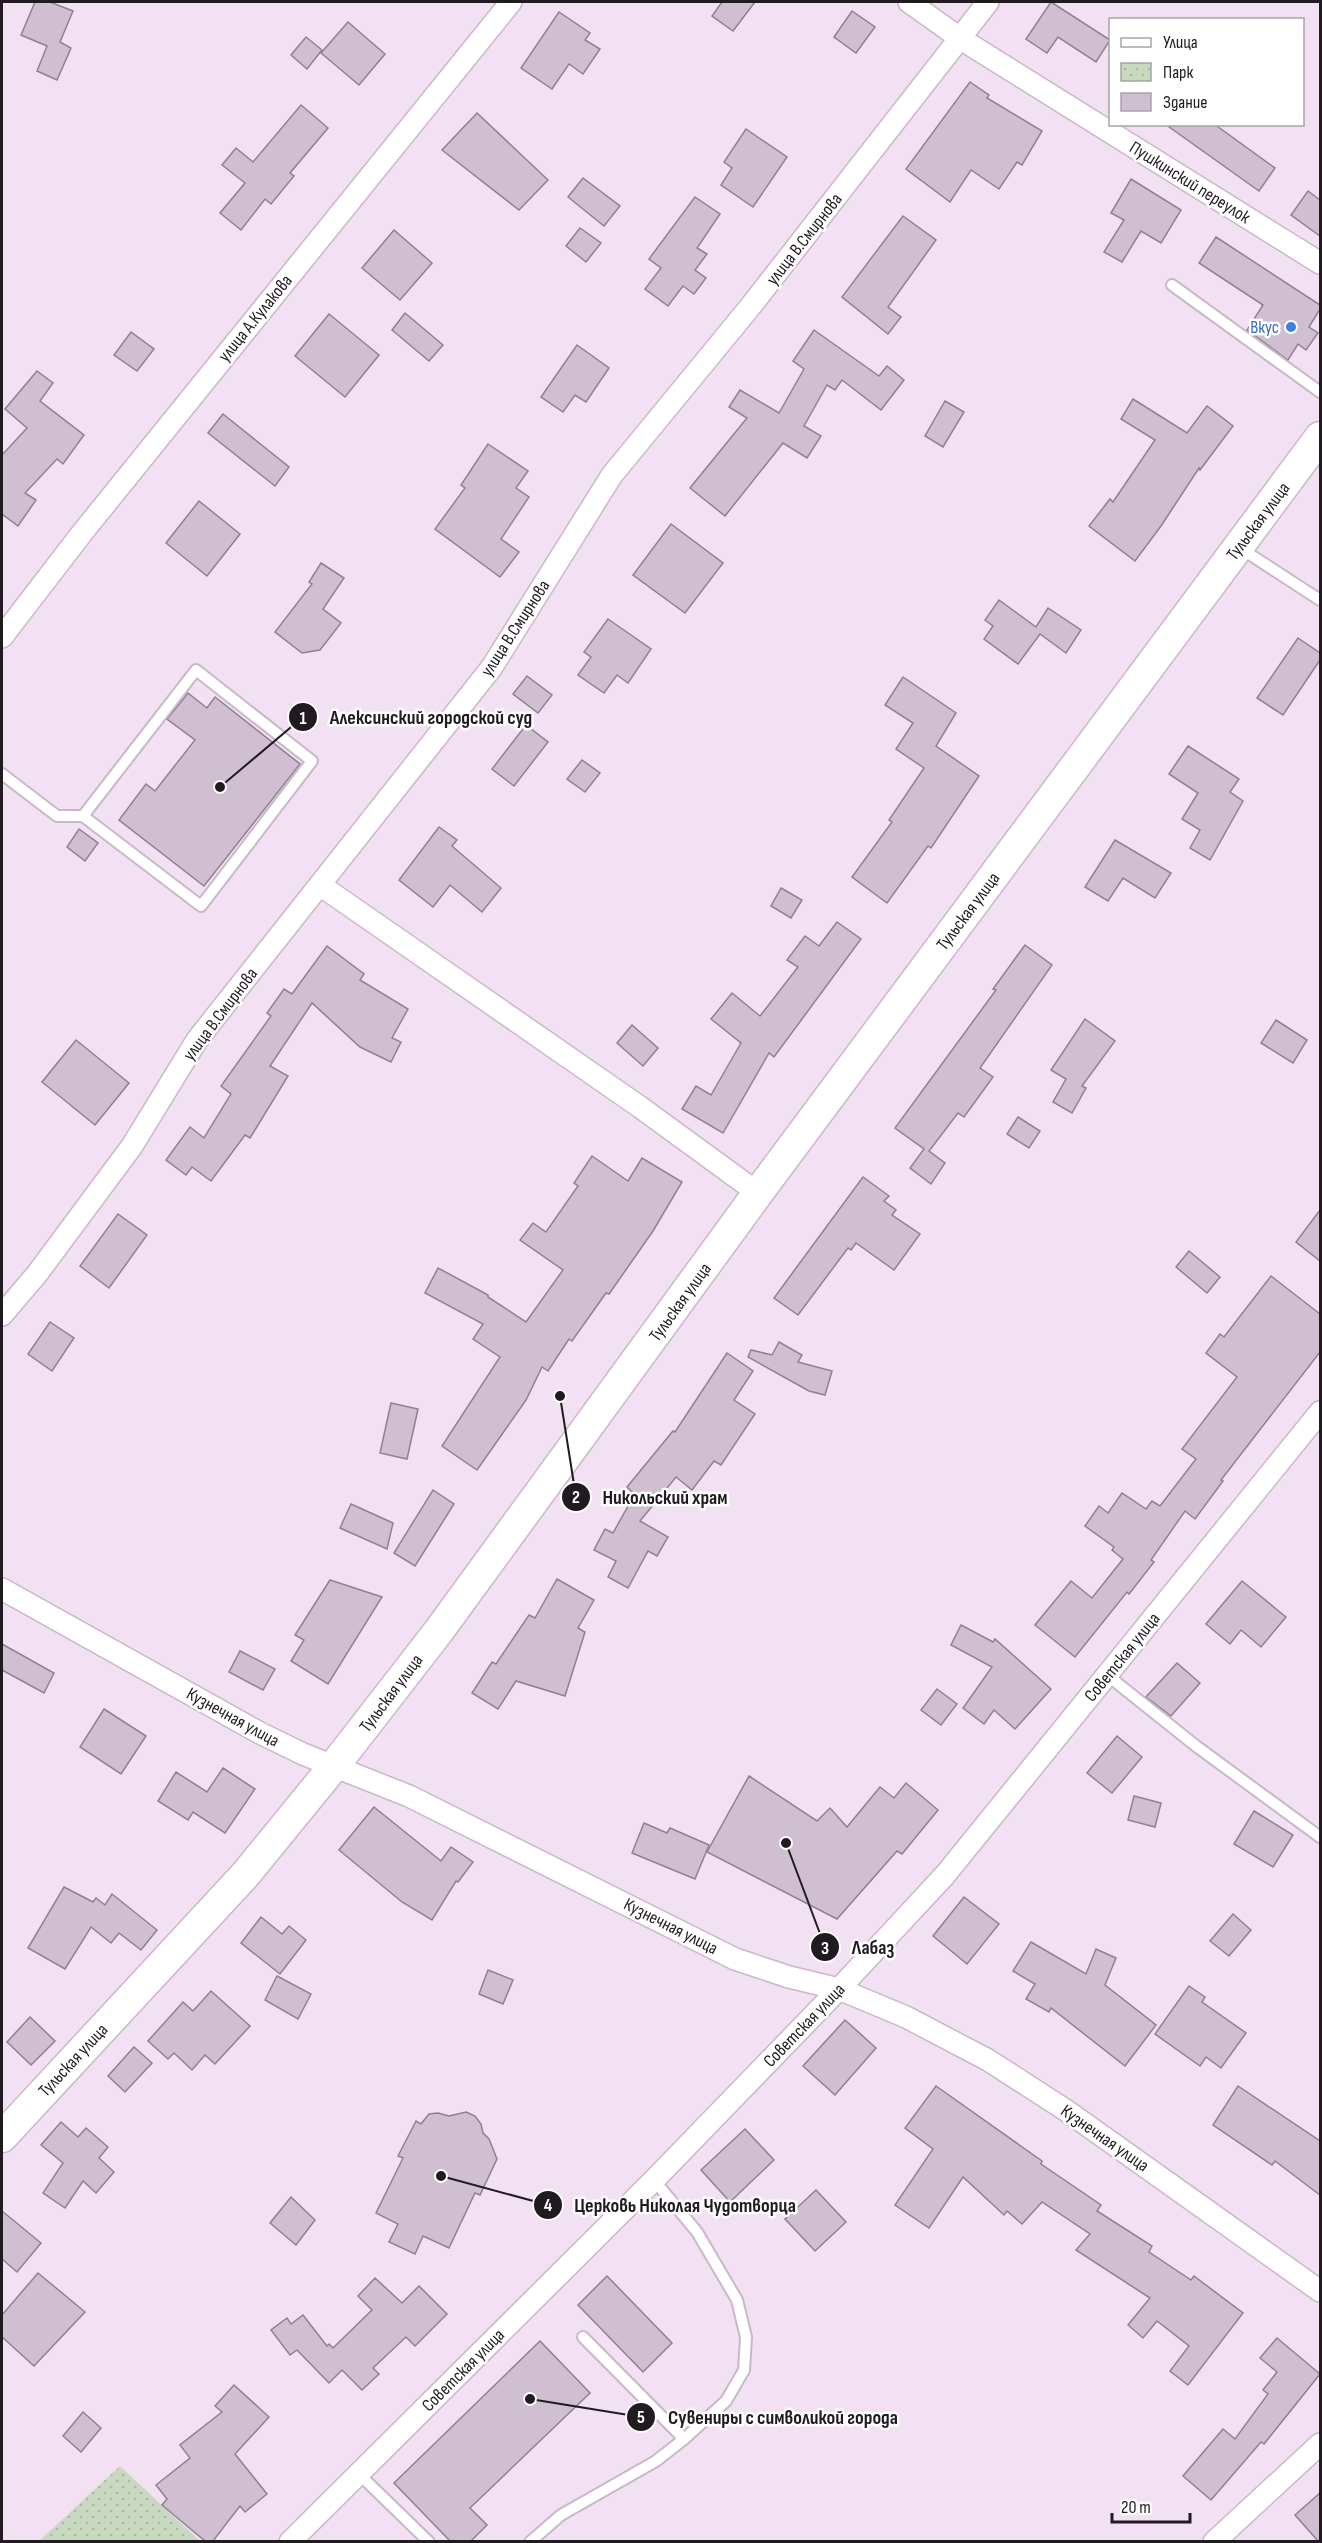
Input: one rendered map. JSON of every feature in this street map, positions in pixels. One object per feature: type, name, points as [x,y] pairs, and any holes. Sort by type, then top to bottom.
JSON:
[{"type":"main road","name":"Тульская улица","points":[[2,2137],[245,1875],[334,1766],[452,1613],[758,1193],[1320,437]]},
{"type":"street","name":"улица А.Кулакова","points":[[2,637],[90,524],[511,2]]},
{"type":"street","name":"Пушкинский переулок","points":[[909,2],[961,39],[1320,263]]},
{"type":"street","name":"улица В.Смирнова","points":[[2,1315],[37,1274],[132,1146],[197,1040],[492,667],[612,475],[750,307],[988,2]]},
{"type":"street","points":[[320,885],[640,1107],[758,1193]]},
{"type":"street","name":"Советская улица","points":[[290,2541],[654,2180],[839,1989],[945,1875],[1320,1412]]},
{"type":"street","name":"Кузнечная улица","points":[[2,1589],[260,1733],[409,1796],[735,1959],[789,1977],[839,1989],[906,2017],[998,2067],[1067,2111],[1320,2291]]},
{"type":"street","points":[[1214,2541],[1320,2444]]},
{"type":"lane","points":[[1172,285],[1320,392]]},
{"type":"lane","points":[[1238,547],[1320,600]]},
{"type":"lane","points":[[2,774],[57,816],[82,816],[201,906],[312,761],[196,670],[82,816]]},
{"type":"lane","points":[[1107,1676],[1196,1746],[1320,1837]]},
{"type":"lane","points":[[530,2541],[561,2515],[656,2461],[684,2439],[726,2401],[744,2370],[746,2337],[737,2300],[697,2232],[654,2180]]},
{"type":"lane","points":[[583,2337],[684,2439]]},
{"type":"lane","points":[[359,2474],[429,2541]]},
{"type":"green space","points":[[120,2466],[200,2541],[39,2541]]},
{"type":"building","points":[[35,2],[50,2],[73,11],[60,42],[71,48],[57,80],[37,71],[47,46],[21,35]]},
{"type":"building","points":[[722,2],[755,2],[733,31],[712,16]]},
{"type":"building","points":[[1051,2],[1109,39],[1109,42],[1096,62],[1058,37],[1047,53],[1026,39]]},
{"type":"building","points":[[852,11],[875,27],[856,53],[834,37]]},
{"type":"building","points":[[559,12],[590,33],[585,40],[600,49],[583,74],[569,64],[552,89],[521,68]]},
{"type":"building","points":[[348,22],[385,54],[359,85],[321,53]]},
{"type":"building","points":[[306,37],[322,50],[307,69],[291,55]]},
{"type":"building","points":[[970,82],[989,95],[987,98],[1042,131],[1022,165],[1017,162],[999,189],[971,170],[950,202],[906,169]]},
{"type":"building","points":[[301,105],[328,128],[290,173],[294,176],[271,204],[265,199],[241,230],[220,213],[245,183],[222,165],[236,148],[253,162]]},
{"type":"building","points":[[477,113],[548,180],[519,210],[442,150]]},
{"type":"building","points":[[1168,126],[1217,126],[1275,168],[1259,191]]},
{"type":"building","points":[[746,129],[787,157],[753,207],[721,185],[732,168],[724,162]]},
{"type":"building","points":[[583,178],[620,206],[604,226],[568,197]]},
{"type":"building","points":[[1131,179],[1181,210],[1161,243],[1141,231],[1122,262],[1104,252],[1124,220],[1111,213]]},
{"type":"building","points":[[1308,191],[1320,200],[1320,236],[1291,215]]},
{"type":"building","points":[[695,197],[720,214],[697,248],[707,254],[695,270],[706,278],[694,294],[683,286],[668,306],[645,289],[661,268],[649,259]]},
{"type":"building","points":[[903,216],[936,240],[888,307],[901,317],[888,334],[842,297]]},
{"type":"building","points":[[580,228],[601,243],[586,262],[566,246]]},
{"type":"building","points":[[394,230],[432,263],[400,300],[362,268]]},
{"type":"building","points":[[1216,237],[1320,305],[1309,327],[1318,333],[1306,350],[1298,344],[1288,360],[1247,330],[1263,305],[1199,263]]},
{"type":"building","points":[[405,313],[443,345],[429,361],[392,330]]},
{"type":"building","points":[[329,314],[379,355],[345,397],[295,356]]},
{"type":"building","points":[[814,330],[879,376],[887,366],[904,380],[881,410],[842,380],[835,390],[827,385],[804,426],[821,436],[807,458],[783,443],[725,516],[690,488],[747,418],[729,407],[740,390],[779,413],[804,369],[793,361]]},
{"type":"building","points":[[131,332],[154,349],[137,371],[114,355]]},
{"type":"building","points":[[577,345],[609,368],[586,402],[575,395],[563,412],[541,397]]},
{"type":"building","points":[[37,371],[53,383],[40,401],[84,435],[63,464],[57,459],[25,493],[36,500],[18,526],[3,515],[2,517],[2,455],[27,428],[5,409]]},
{"type":"building","points":[[1133,399],[1187,433],[1207,406],[1233,426],[1200,470],[1199,468],[1135,561],[1089,526],[1110,499],[1113,502],[1155,440],[1121,419]]},
{"type":"building","points":[[945,401],[964,412],[943,447],[925,436]]},
{"type":"building","points":[[223,414],[289,467],[275,486],[208,433]]},
{"type":"building","points":[[488,444],[528,471],[516,488],[529,497],[501,539],[519,552],[500,577],[435,529],[465,488],[461,485]]},
{"type":"building","points":[[199,501],[240,534],[207,576],[166,543]]},
{"type":"building","points":[[671,524],[723,563],[685,613],[633,575]]},
{"type":"building","points":[[321,563],[344,578],[323,609],[341,623],[320,650],[302,653],[275,632],[312,584],[309,582]]},
{"type":"building","points":[[999,600],[1036,627],[1048,608],[1081,630],[1066,653],[1040,634],[1018,664],[984,639],[993,626],[985,620]]},
{"type":"building","points":[[608,619],[651,649],[628,683],[617,675],[604,693],[578,675],[591,657],[584,652]]},
{"type":"building","points":[[1298,638],[1320,653],[1320,660],[1283,715],[1257,698]]},
{"type":"building","points":[[527,676],[552,695],[538,713],[513,694]]},
{"type":"building","points":[[903,677],[956,713],[936,746],[979,776],[931,848],[928,846],[887,903],[852,877],[892,822],[889,820],[924,768],[896,749],[913,723],[885,705]]},
{"type":"building","points":[[188,693],[207,708],[215,697],[300,764],[204,886],[119,820],[146,784],[155,791],[195,740],[167,719]]},
{"type":"building","points":[[526,725],[548,742],[514,786],[492,769]]},
{"type":"building","points":[[1188,746],[1239,779],[1230,792],[1243,801],[1210,860],[1190,848],[1200,830],[1182,819],[1198,793],[1169,774]]},
{"type":"building","points":[[582,760],[600,773],[585,792],[567,779]]},
{"type":"building","points":[[439,827],[457,840],[452,846],[501,888],[482,912],[450,885],[433,907],[399,880]]},
{"type":"building","points":[[79,829],[98,843],[85,861],[67,847]]},
{"type":"building","points":[[1115,840],[1171,873],[1155,898],[1123,878],[1108,901],[1085,887]]},
{"type":"building","points":[[781,888],[802,900],[791,918],[771,906]]},
{"type":"building","points":[[837,922],[861,939],[774,1057],[769,1053],[723,1133],[682,1109],[696,1086],[711,1095],[741,1043],[711,1019],[732,993],[760,1016],[798,967],[787,960],[805,936],[819,946]]},
{"type":"building","points":[[1025,945],[1052,965],[980,1068],[993,1077],[964,1117],[958,1113],[929,1151],[945,1163],[931,1184],[910,1168],[924,1149],[895,1128],[996,990],[993,989]]},
{"type":"building","points":[[327,946],[364,974],[360,980],[408,1009],[392,1038],[401,1042],[391,1062],[360,1047],[312,1003],[270,1066],[288,1076],[250,1138],[245,1135],[211,1181],[192,1167],[186,1175],[166,1160],[190,1127],[204,1138],[231,1094],[221,1086],[271,1016],[267,1013],[284,989],[292,994]]},
{"type":"building","points":[[1085,1019],[1115,1041],[1082,1086],[1086,1088],[1072,1113],[1053,1102],[1066,1079],[1051,1070]]},
{"type":"building","points":[[1276,1020],[1307,1040],[1293,1063],[1261,1043]]},
{"type":"building","points":[[632,1025],[658,1048],[643,1066],[617,1043]]},
{"type":"building","points":[[76,1040],[129,1083],[95,1125],[42,1082]]},
{"type":"building","points":[[1018,1117],[1040,1131],[1029,1148],[1007,1134]]},
{"type":"building","points":[[592,1156],[628,1181],[642,1158],[682,1182],[653,1231],[609,1294],[606,1293],[572,1341],[569,1339],[548,1371],[542,1367],[526,1400],[477,1470],[442,1446],[500,1357],[473,1339],[483,1324],[425,1293],[438,1268],[488,1295],[526,1322],[563,1270],[520,1240],[533,1223],[546,1232],[578,1186],[574,1183]]},
{"type":"building","points":[[863,1177],[889,1196],[884,1201],[896,1210],[892,1215],[920,1234],[894,1270],[856,1243],[851,1250],[848,1248],[798,1315],[774,1298]]},
{"type":"building","points":[[1320,1210],[1320,1261],[1296,1242]]},
{"type":"building","points":[[118,1214],[147,1235],[109,1288],[80,1266]]},
{"type":"building","points":[[1189,1251],[1220,1277],[1207,1293],[1176,1267]]},
{"type":"building","points":[[1271,1276],[1320,1314],[1320,1352],[1221,1480],[1223,1481],[1195,1519],[1185,1511],[1151,1560],[1154,1562],[1075,1657],[1035,1625],[1071,1581],[1092,1598],[1123,1559],[1112,1550],[1114,1547],[1085,1526],[1099,1506],[1108,1513],[1122,1493],[1146,1509],[1152,1501],[1160,1506],[1196,1459],[1182,1449],[1237,1377],[1206,1353],[1220,1334],[1224,1337]]},
{"type":"building","points":[[50,1322],[74,1338],[52,1371],[28,1354]]},
{"type":"building","points":[[779,1342],[802,1355],[798,1362],[832,1371],[825,1395],[809,1391],[748,1357],[751,1350],[772,1355]]},
{"type":"building","points":[[727,1353],[753,1371],[734,1400],[755,1414],[721,1465],[714,1461],[692,1490],[676,1477],[640,1521],[668,1537],[657,1556],[648,1551],[628,1588],[608,1577],[616,1561],[594,1550],[605,1529],[613,1533],[632,1499],[628,1497],[632,1492],[627,1487],[673,1431],[675,1432]]},
{"type":"building","points":[[391,1403],[418,1409],[407,1459],[380,1453]]},
{"type":"building","points":[[433,1490],[454,1504],[415,1566],[394,1553]]},
{"type":"building","points":[[351,1504],[393,1523],[387,1549],[340,1528]]},
{"type":"building","points":[[557,1579],[594,1600],[578,1628],[585,1632],[565,1696],[516,1681],[498,1709],[472,1693],[492,1662],[496,1664],[529,1615],[535,1618]]},
{"type":"building","points":[[330,1580],[382,1597],[328,1684],[291,1661],[304,1640],[295,1635]]},
{"type":"building","points":[[1242,1581],[1286,1617],[1261,1647],[1241,1630],[1230,1644],[1206,1624]]},
{"type":"building","points":[[961,1625],[993,1642],[995,1639],[1051,1689],[1015,1729],[994,1710],[984,1724],[963,1708],[992,1667],[951,1645]]},
{"type":"building","points":[[2,1644],[54,1673],[44,1693],[2,1670]]},
{"type":"building","points":[[240,1651],[275,1669],[263,1690],[229,1672]]},
{"type":"building","points":[[1177,1663],[1200,1683],[1171,1716],[1146,1697]]},
{"type":"building","points":[[937,1689],[957,1704],[941,1725],[921,1710]]},
{"type":"building","points":[[104,1709],[146,1736],[121,1774],[80,1747]]},
{"type":"building","points":[[1117,1736],[1142,1757],[1112,1793],[1087,1773]]},
{"type":"building","points":[[223,1768],[255,1789],[225,1833],[193,1812],[188,1820],[158,1801],[176,1772],[207,1792]]},
{"type":"building","points":[[749,1776],[817,1821],[830,1808],[847,1827],[880,1787],[894,1798],[906,1783],[938,1810],[902,1854],[897,1851],[837,1919],[707,1852]]},
{"type":"building","points":[[1134,1796],[1161,1803],[1155,1827],[1128,1820]]},
{"type":"building","points":[[374,1807],[441,1861],[451,1847],[473,1862],[458,1882],[456,1881],[432,1920],[402,1902],[339,1850]]},
{"type":"building","points":[[1254,1811],[1293,1835],[1273,1867],[1234,1844]]},
{"type":"building","points":[[644,1823],[667,1833],[670,1828],[709,1845],[695,1879],[632,1853]]},
{"type":"building","points":[[64,1887],[93,1902],[96,1898],[105,1905],[112,1894],[157,1930],[141,1950],[119,1933],[111,1943],[91,1927],[65,1969],[28,1948]]},
{"type":"building","points":[[964,1897],[999,1924],[967,1964],[933,1936]]},
{"type":"building","points":[[1233,1914],[1251,1930],[1229,1956],[1210,1941]]},
{"type":"building","points":[[261,1917],[282,1934],[289,1926],[306,1940],[280,1974],[241,1943]]},
{"type":"building","points":[[1031,1942],[1086,1974],[1096,1949],[1116,1958],[1105,1985],[1156,2025],[1125,2066],[1051,2008],[1049,2012],[1026,1999],[1035,1984],[1013,1971]]},
{"type":"building","points":[[488,1970],[513,1980],[503,2004],[479,1994]]},
{"type":"building","points":[[277,1976],[311,1994],[298,2019],[265,2000]]},
{"type":"building","points":[[1189,1986],[1205,1997],[1202,2002],[1246,2033],[1221,2068],[1206,2057],[1200,2066],[1155,2034]]},
{"type":"building","points":[[211,1991],[250,2026],[215,2064],[205,2055],[192,2070],[174,2053],[168,2059],[148,2041],[183,2002],[193,2011]]},
{"type":"building","points":[[30,2017],[55,2041],[31,2065],[7,2042]]},
{"type":"building","points":[[845,2020],[876,2048],[835,2095],[803,2066]]},
{"type":"building","points":[[134,2047],[152,2063],[125,2092],[108,2076]]},
{"type":"building","points":[[936,2086],[1042,2161],[1041,2164],[1101,2205],[1097,2211],[1152,2246],[1149,2252],[1191,2280],[1194,2276],[1243,2313],[1188,2385],[1170,2371],[1189,2346],[1157,2321],[1143,2338],[1128,2325],[1150,2298],[1076,2250],[1090,2234],[1042,2202],[1022,2224],[1007,2211],[1004,2215],[963,2177],[929,2228],[895,2205],[933,2149],[905,2128]]},
{"type":"building","points":[[1238,2086],[1320,2141],[1320,2195],[1275,2161],[1272,2165],[1213,2125]]},
{"type":"building","points":[[466,2112],[475,2116],[481,2124],[483,2133],[489,2139],[497,2159],[480,2195],[475,2193],[449,2248],[423,2236],[415,2254],[389,2242],[398,2224],[376,2213],[403,2158],[398,2156],[416,2121],[421,2124],[429,2114],[438,2113],[449,2116]]},
{"type":"building","points":[[61,2122],[78,2137],[86,2128],[108,2147],[99,2158],[114,2172],[96,2193],[83,2181],[65,2208],[43,2193],[63,2163],[41,2145]]},
{"type":"building","points":[[745,2129],[774,2160],[730,2202],[701,2170]]},
{"type":"building","points":[[816,2190],[846,2222],[815,2251],[785,2219]]},
{"type":"building","points":[[291,2197],[315,2220],[296,2245],[270,2223]]},
{"type":"building","points":[[2,2211],[41,2243],[17,2272],[2,2259]]},
{"type":"building","points":[[38,2273],[85,2312],[34,2366],[2,2337],[2,2315]]},
{"type":"building","points":[[607,2276],[672,2343],[643,2372],[578,2305]]},
{"type":"building","points":[[375,2278],[402,2303],[419,2286],[447,2314],[415,2346],[406,2337],[373,2368],[379,2374],[362,2390],[342,2370],[329,2383],[297,2350],[290,2355],[271,2330],[287,2318],[291,2324],[303,2315],[327,2346],[329,2344],[333,2348],[372,2310],[358,2296]]},
{"type":"building","points":[[1277,2338],[1320,2374],[1264,2444],[1261,2442],[1211,2500],[1183,2476],[1223,2429],[1235,2439],[1268,2394],[1263,2390],[1277,2372],[1260,2358]]},
{"type":"building","points":[[540,2341],[590,2393],[470,2508],[487,2525],[471,2541],[450,2541],[394,2483]]},
{"type":"building","points":[[234,2385],[269,2417],[235,2454],[267,2494],[245,2512],[240,2506],[213,2541],[205,2541],[162,2505],[167,2499],[156,2485],[190,2458],[180,2445],[222,2412],[215,2406]]},
{"type":"building","points":[[83,2412],[101,2428],[81,2452],[63,2436]]},
{"type":"building","points":[[1320,2493],[1320,2541],[1318,2541],[1295,2515]]},
{"type":"place","name":"Вкус","points":[[1291,327]]},
{"type":"place","name":"Алексинский городской суд","points":[[220,787]]},
{"type":"place","name":"Никольский храм","points":[[560,1396]]},
{"type":"place","name":"Лабаз","points":[[786,1843]]},
{"type":"place","name":"Церковь Николая Чудотворца","points":[[441,2176]]},
{"type":"place","name":"Сувениры с символикой города","points":[[530,2399]]}]
